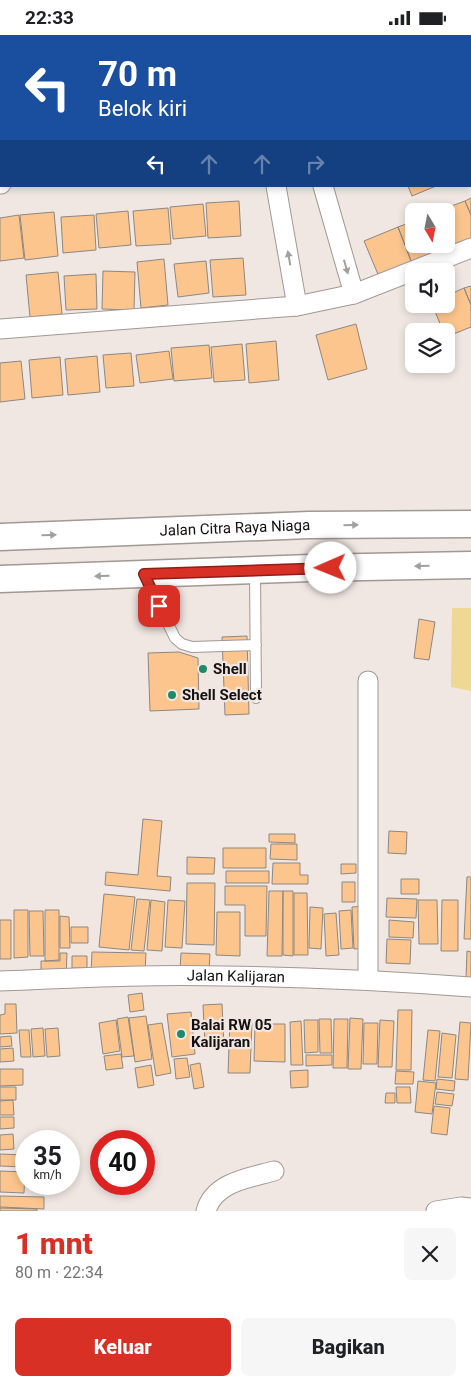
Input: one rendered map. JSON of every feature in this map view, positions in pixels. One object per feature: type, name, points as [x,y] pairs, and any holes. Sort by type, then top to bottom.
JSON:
[{"type":"street","points":[[276,187],[297,306]]},
{"type":"street","points":[[323,187],[354,294]]},
{"type":"street","points":[[0,329],[297,306],[354,294],[471,248]]},
{"type":"street","name":"Jalan Citra Raya Niaga","points":[[0,537],[310,525],[471,524]]},
{"type":"street","points":[[310,525],[312,568]]},
{"type":"street","points":[[0,579],[312,568],[471,565]]},
{"type":"street","points":[[368,681],[368,980]]},
{"type":"street","name":"Jalan Kalijaran","points":[[0,981],[170,976],[368,980],[471,987]]},
{"type":"street","points":[[206,1211],[208,1204],[217,1193],[234,1182],[274,1171]]},
{"type":"street","points":[[436,1211],[461,1207],[471,1208]]},
{"type":"lane","points":[[255,570],[256,697]]},
{"type":"lane","points":[[144,574],[175,638],[182,644],[192,647],[256,645]]},
{"type":"shaded area","points":[[452,608],[471,608],[471,691],[451,687]]},
{"type":"building","points":[[408,187],[434,187],[412,196]]},
{"type":"building","points":[[471,198],[471,215],[465,201]]},
{"type":"building","points":[[239,201],[241,236],[208,238],[206,203]]},
{"type":"building","points":[[465,201],[471,215],[471,243],[455,249],[455,205]]},
{"type":"building","points":[[203,204],[206,236],[173,239],[170,207]]},
{"type":"building","points":[[168,208],[171,244],[136,246],[133,211]]},
{"type":"building","points":[[128,211],[131,245],[99,248],[96,214]]},
{"type":"building","points":[[54,212],[58,256],[25,260],[20,215]]},
{"type":"building","points":[[19,215],[24,258],[0,261],[0,218]]},
{"type":"building","points":[[94,215],[96,250],[63,253],[61,217]]},
{"type":"building","points":[[405,224],[405,245],[398,227]]},
{"type":"building","points":[[398,227],[405,245],[405,253],[408,253],[412,263],[405,263],[405,269],[380,279],[364,241]]},
{"type":"building","points":[[408,253],[445,253],[420,263],[412,263]]},
{"type":"building","points":[[243,258],[246,295],[213,297],[210,260]]},
{"type":"building","points":[[164,259],[168,305],[141,308],[137,262]]},
{"type":"building","points":[[206,261],[209,293],[178,297],[174,264]]},
{"type":"building","points":[[103,271],[135,272],[134,310],[102,309]]},
{"type":"building","points":[[58,272],[62,314],[30,317],[26,275]]},
{"type":"building","points":[[96,274],[97,309],[66,310],[64,276]]},
{"type":"building","points":[[471,286],[471,305],[464,288]]},
{"type":"building","points":[[464,288],[471,305],[471,327],[455,333],[455,323],[440,323],[436,313],[455,313],[455,292]]},
{"type":"building","points":[[356,324],[367,369],[328,380],[316,335]]},
{"type":"building","points":[[276,341],[279,380],[249,383],[246,344]]},
{"type":"building","points":[[242,344],[245,380],[214,382],[211,347]]},
{"type":"building","points":[[209,345],[212,378],[174,381],[171,348]]},
{"type":"building","points":[[169,351],[173,379],[140,383],[136,355]]},
{"type":"building","points":[[131,353],[134,386],[106,388],[103,355]]},
{"type":"building","points":[[97,356],[100,392],[68,395],[65,359]]},
{"type":"building","points":[[60,357],[63,395],[32,398],[29,360]]},
{"type":"building","points":[[21,361],[25,399],[0,402],[0,363]]},
{"type":"building","points":[[419,619],[435,622],[429,660],[414,658]]},
{"type":"building","points":[[247,636],[249,714],[225,715],[222,637]]},
{"type":"building","points":[[179,652],[198,658],[199,709],[150,711],[148,653]]},
{"type":"building","points":[[143,819],[162,821],[157,876],[171,877],[170,891],[105,885],[106,872],[138,875]]},
{"type":"building","points":[[389,831],[407,832],[406,854],[388,853]]},
{"type":"building","points":[[269,834],[295,834],[295,843],[269,842]]},
{"type":"building","points":[[271,844],[297,844],[297,860],[270,859]]},
{"type":"building","points":[[223,848],[266,848],[266,868],[223,868]]},
{"type":"building","points":[[187,857],[215,858],[214,874],[187,874]]},
{"type":"building","points":[[273,863],[300,863],[300,875],[308,875],[308,884],[272,884]]},
{"type":"building","points":[[341,864],[356,864],[356,873],[341,874]]},
{"type":"building","points":[[226,871],[269,871],[269,883],[226,883]]},
{"type":"building","points":[[467,877],[471,877],[471,939],[464,939]]},
{"type":"building","points":[[401,879],[419,879],[419,894],[401,894]]},
{"type":"building","points":[[342,882],[355,882],[355,902],[342,902]]},
{"type":"building","points":[[187,883],[215,883],[214,945],[186,944]]},
{"type":"building","points":[[225,886],[267,886],[266,936],[245,936],[245,905],[225,905]]},
{"type":"building","points":[[269,891],[283,891],[282,956],[267,956]]},
{"type":"building","points":[[283,891],[293,891],[293,956],[283,955]]},
{"type":"building","points":[[294,893],[307,893],[308,955],[294,955]]},
{"type":"building","points":[[104,894],[135,897],[129,950],[99,947]]},
{"type":"building","points":[[387,898],[417,899],[416,918],[386,917]]},
{"type":"building","points":[[137,899],[150,900],[144,951],[131,950]]},
{"type":"building","points":[[151,900],[165,902],[162,951],[147,950]]},
{"type":"building","points":[[168,900],[185,901],[182,948],[165,947]]},
{"type":"building","points":[[418,900],[437,900],[438,944],[419,944]]},
{"type":"building","points":[[442,900],[458,900],[458,951],[441,951]]},
{"type":"building","points":[[366,906],[367,948],[354,949],[352,907]]},
{"type":"building","points":[[310,907],[323,908],[321,949],[309,948]]},
{"type":"building","points":[[14,910],[28,910],[28,957],[14,958]]},
{"type":"building","points":[[45,910],[59,910],[59,960],[45,961]]},
{"type":"building","points":[[351,910],[353,948],[341,949],[339,911]]},
{"type":"building","points":[[29,911],[43,911],[44,956],[30,956]]},
{"type":"building","points":[[217,912],[240,912],[240,956],[216,955]]},
{"type":"building","points":[[336,913],[339,955],[326,956],[324,914]]},
{"type":"building","points":[[60,916],[69,917],[70,948],[60,948]]},
{"type":"building","points":[[0,920],[11,920],[11,959],[0,959]]},
{"type":"building","points":[[389,920],[414,922],[413,938],[389,937]]},
{"type":"building","points":[[71,927],[88,927],[88,943],[71,943]]},
{"type":"building","points":[[387,939],[411,940],[410,964],[386,963]]},
{"type":"building","points":[[467,951],[471,952],[471,978],[466,978]]},
{"type":"building","points":[[92,952],[146,953],[145,972],[91,972]]},
{"type":"building","points":[[60,953],[67,953],[66,978],[41,977],[41,961],[60,961]]},
{"type":"building","points":[[181,953],[210,954],[209,970],[180,969]]},
{"type":"building","points":[[72,956],[87,956],[87,968],[72,968]]},
{"type":"building","points":[[142,993],[144,1010],[130,1012],[128,995]]},
{"type":"building","points":[[5,1004],[16,1004],[17,1033],[0,1034],[0,1015],[5,1014]]},
{"type":"building","points":[[222,1004],[224,1046],[205,1047],[203,1005]]},
{"type":"building","points":[[398,1010],[412,1010],[411,1070],[396,1070]]},
{"type":"building","name":"Balai RW 05 Kalijaran","points":[[191,1012],[195,1054],[172,1057],[167,1014]]},
{"type":"building","points":[[146,1016],[152,1059],[135,1062],[129,1018]]},
{"type":"building","points":[[128,1017],[134,1056],[122,1057],[117,1019]]},
{"type":"building","points":[[350,1018],[363,1019],[361,1069],[348,1069]]},
{"type":"building","points":[[319,1019],[331,1019],[332,1053],[320,1053]]},
{"type":"building","points":[[334,1019],[348,1019],[347,1068],[333,1068]]},
{"type":"building","points":[[116,1020],[120,1051],[103,1054],[99,1023]]},
{"type":"building","points":[[304,1020],[318,1020],[318,1052],[305,1053]]},
{"type":"building","points":[[380,1020],[394,1021],[392,1067],[378,1067]]},
{"type":"building","points":[[301,1021],[303,1065],[291,1065],[290,1022]]},
{"type":"building","points":[[230,1022],[252,1023],[250,1073],[228,1073]]},
{"type":"building","points":[[460,1022],[471,1023],[468,1080],[455,1079]]},
{"type":"building","points":[[162,1023],[171,1073],[156,1076],[148,1025]]},
{"type":"building","points":[[364,1023],[378,1023],[377,1064],[363,1064]]},
{"type":"building","points":[[255,1024],[285,1024],[285,1062],[254,1061]]},
{"type":"building","points":[[43,1028],[45,1056],[33,1057],[31,1029]]},
{"type":"building","points":[[58,1028],[60,1056],[47,1057],[45,1029]]},
{"type":"building","points":[[19,1030],[29,1030],[31,1057],[21,1057]]},
{"type":"building","points":[[428,1030],[440,1031],[435,1081],[423,1080]]},
{"type":"building","points":[[442,1033],[456,1035],[452,1078],[438,1077]]},
{"type":"building","points":[[11,1036],[12,1046],[0,1047],[0,1037]]},
{"type":"building","points":[[13,1048],[14,1061],[0,1062],[0,1049]]},
{"type":"building","points":[[121,1054],[123,1068],[106,1070],[104,1056]]},
{"type":"building","points":[[306,1055],[332,1055],[332,1065],[306,1066]]},
{"type":"building","points":[[187,1058],[190,1077],[176,1079],[174,1059]]},
{"type":"building","points":[[200,1063],[204,1087],[194,1089],[190,1065]]},
{"type":"building","points":[[151,1065],[154,1085],[138,1088],[135,1068]]},
{"type":"building","points":[[0,1069],[23,1069],[23,1085],[0,1086]]},
{"type":"building","points":[[308,1070],[308,1087],[291,1088],[290,1071]]},
{"type":"building","points":[[396,1071],[414,1072],[413,1084],[395,1084]]},
{"type":"building","points":[[437,1079],[455,1081],[454,1091],[436,1089]]},
{"type":"building","points":[[418,1081],[436,1083],[432,1114],[415,1112]]},
{"type":"building","points":[[0,1087],[16,1087],[16,1100],[0,1100]]},
{"type":"building","points":[[396,1087],[410,1087],[411,1103],[397,1103]]},
{"type":"building","points":[[437,1092],[454,1094],[452,1106],[435,1104]]},
{"type":"building","points":[[386,1093],[395,1093],[395,1103],[385,1103]]},
{"type":"building","points":[[13,1100],[14,1115],[0,1115],[0,1101]]},
{"type":"building","points":[[434,1106],[450,1108],[447,1135],[431,1133]]},
{"type":"building","points":[[0,1117],[14,1117],[14,1128],[0,1129]]},
{"type":"building","points":[[13,1134],[14,1149],[0,1150],[0,1135]]},
{"type":"building","points":[[0,1154],[15,1155],[15,1167],[0,1166]]},
{"type":"building","points":[[0,1171],[15,1172],[15,1193],[0,1192]]},
{"type":"building","points":[[0,1196],[44,1197],[44,1209],[0,1207]]},
{"type":"building","points":[[0,1208],[37,1209],[37,1211],[0,1211]]},
{"type":"place","name":"Shell","points":[[203,669]]},
{"type":"place","name":"Shell Select","points":[[172,695]]},
{"type":"place","name":"Balai RW 05 Kalijaran","points":[[181,1034]]},
{"type":"route","points":[[159,606],[144,574],[331,568]]}]
